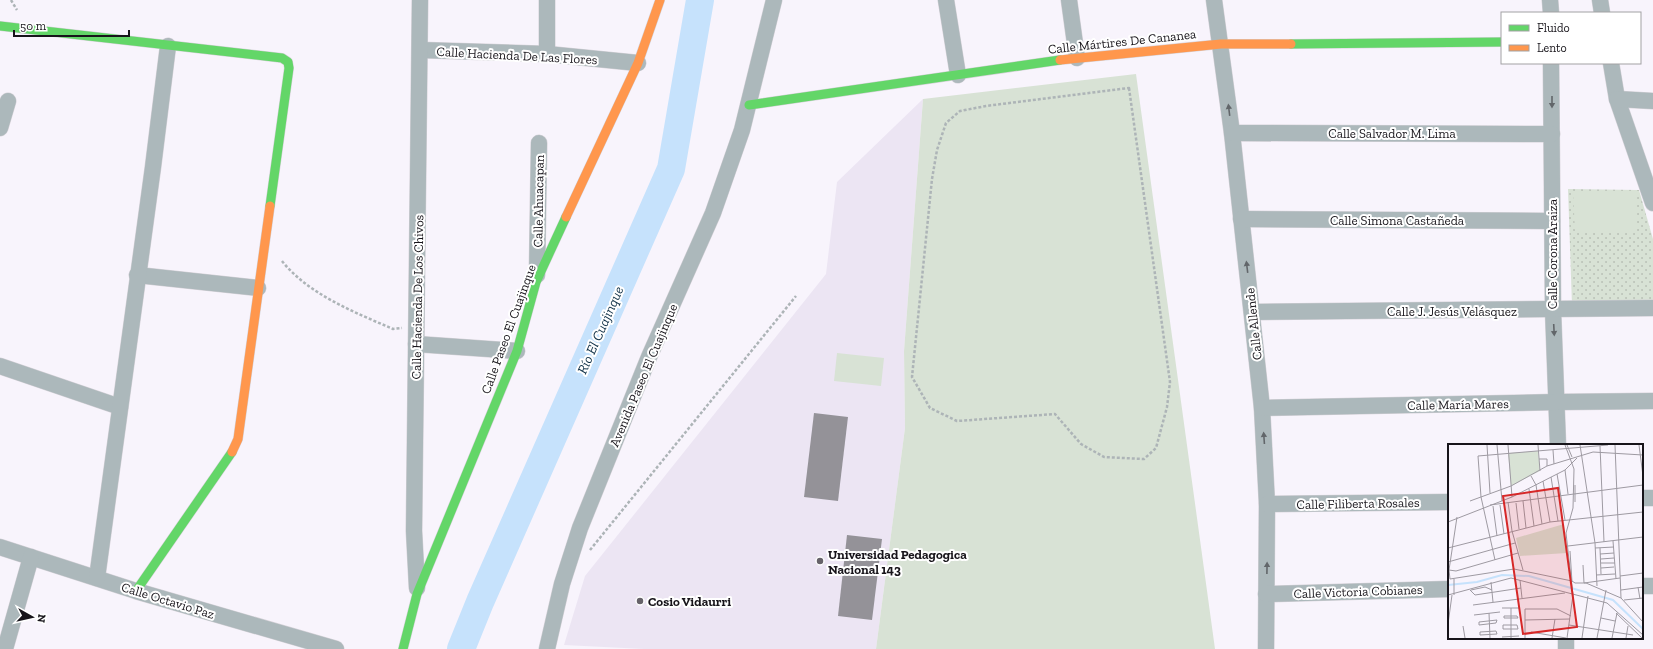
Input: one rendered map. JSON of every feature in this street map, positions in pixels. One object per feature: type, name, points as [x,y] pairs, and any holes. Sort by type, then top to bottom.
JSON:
[{"type":"street","name":"Calle Hacienda De Los Chivos","points":[[417,594],[414,531],[420,0]]},
{"type":"street","points":[[547,0],[547,54]]},
{"type":"street","name":"Calle Paseo El Cuajinque","points":[[403,649],[417,594],[517,351],[536,282],[638,63],[660,0]]},
{"type":"street","name":"Avenida Paseo El Cuajinque","points":[[547,649],[562,584],[580,528],[649,357],[713,213],[742,130],[774,0]]},
{"type":"street","points":[[946,0],[958,75]]},
{"type":"street","points":[[1069,0],[1077,58]]},
{"type":"street","name":"Calle Allende","points":[[1214,0],[1232,133],[1262,408],[1267,504],[1266,649]]},
{"type":"street","points":[[1550,0],[1551,12]]},
{"type":"street","points":[[1600,0],[1602,12]]},
{"type":"street","points":[[0,26],[282,58],[288,62],[289,68],[238,439],[232,453],[136,591]]},
{"type":"street","name":"Calle Mártires De Cananea","points":[[749,105],[1077,58],[1221,44],[1501,42]]},
{"type":"street","points":[[97,578],[137,275],[154,167],[168,46]]},
{"type":"street","name":"Calle Hacienda De Las Flores","points":[[420,50],[547,54],[638,63]]},
{"type":"street","name":"Calle Corona Araiza","points":[[1551,64],[1553,310],[1558,444]]},
{"type":"street","points":[[1611,64],[1617,99],[1653,203]]},
{"type":"street","points":[[1617,99],[1653,101]]},
{"type":"street","points":[[0,128],[8,101]]},
{"type":"street","name":"Calle Salvador M. Lima","points":[[1232,133],[1552,134]]},
{"type":"street","name":"Calle Ahuacapan","points":[[536,282],[538,143]]},
{"type":"street","name":"Calle Simona Castañeda","points":[[1241,219],[1552,221]]},
{"type":"street","points":[[137,275],[258,288]]},
{"type":"street","name":"Calle J. Jesús Velásquez","points":[[1252,312],[1653,308]]},
{"type":"street","points":[[416,344],[517,351]]},
{"type":"street","points":[[0,366],[120,407]]},
{"type":"street","name":"Calle María Mares","points":[[1262,408],[1653,401]]},
{"type":"street","name":"Calle Filiberta Rosales","points":[[1267,504],[1448,502]]},
{"type":"street","name":"Calle Octavio Paz","points":[[0,547],[136,591],[336,649]]},
{"type":"street","points":[[5,649],[31,557]]},
{"type":"street","name":"Calle Victoria Cobianes","points":[[1266,594],[1448,589]]},
{"type":"path","points":[[1129,88],[1170,382],[1167,407],[1156,448],[1144,459],[1104,457],[1081,444],[1055,414],[957,421],[930,408],[912,377],[924,254],[932,179],[937,150],[946,123],[960,111],[986,106],[1129,88]]},
{"type":"path","points":[[265,240],[291,272],[324,295],[392,329],[417,326]]},
{"type":"path","points":[[587,554],[796,296]]},
{"type":"shaded area","points":[[1136,74],[1215,649],[876,649],[905,428],[904,351],[923,99]]},
{"type":"shaded area","points":[[923,99],[904,351],[905,428],[876,649],[644,649],[564,645],[585,576],[826,274],[837,182]]},
{"type":"shaded area","points":[[1568,189],[1639,190],[1653,239],[1653,302],[1572,305]]},
{"type":"shaded area","points":[[1573,191],[1636,191],[1636,231],[1575,231]]},
{"type":"shaded area","points":[[837,353],[884,358],[881,386],[834,381]]},
{"type":"building","points":[[814,413],[848,417],[838,501],[804,497]]},
{"type":"building","points":[[847,535],[882,539],[872,620],[838,616]]},
{"type":"waterway","name":"Río El Cuajinque","points":[[461,649],[480,602],[671,169],[700,0]]},
{"type":"traffic: fast","points":[[0,26],[282,58],[288,62],[289,68],[270,206]]},
{"type":"traffic: fast","points":[[1291,44],[1501,42]]},
{"type":"traffic: fast","points":[[749,105],[1060,60]]},
{"type":"traffic: fast","points":[[403,649],[417,594],[517,351],[536,282],[566,217]]},
{"type":"traffic: fast","points":[[136,591],[232,452]]},
{"type":"traffic: slow","points":[[566,217],[638,63],[660,0]]},
{"type":"traffic: slow","points":[[1060,60],[1221,44],[1291,44]]},
{"type":"traffic: slow","points":[[232,452],[238,439],[270,206]]},
{"type":"place","name":"Universidad Pedagogica Nacional 143","points":[[820,561]]},
{"type":"place","name":"Cosio Vidaurri","points":[[640,601]]}]
